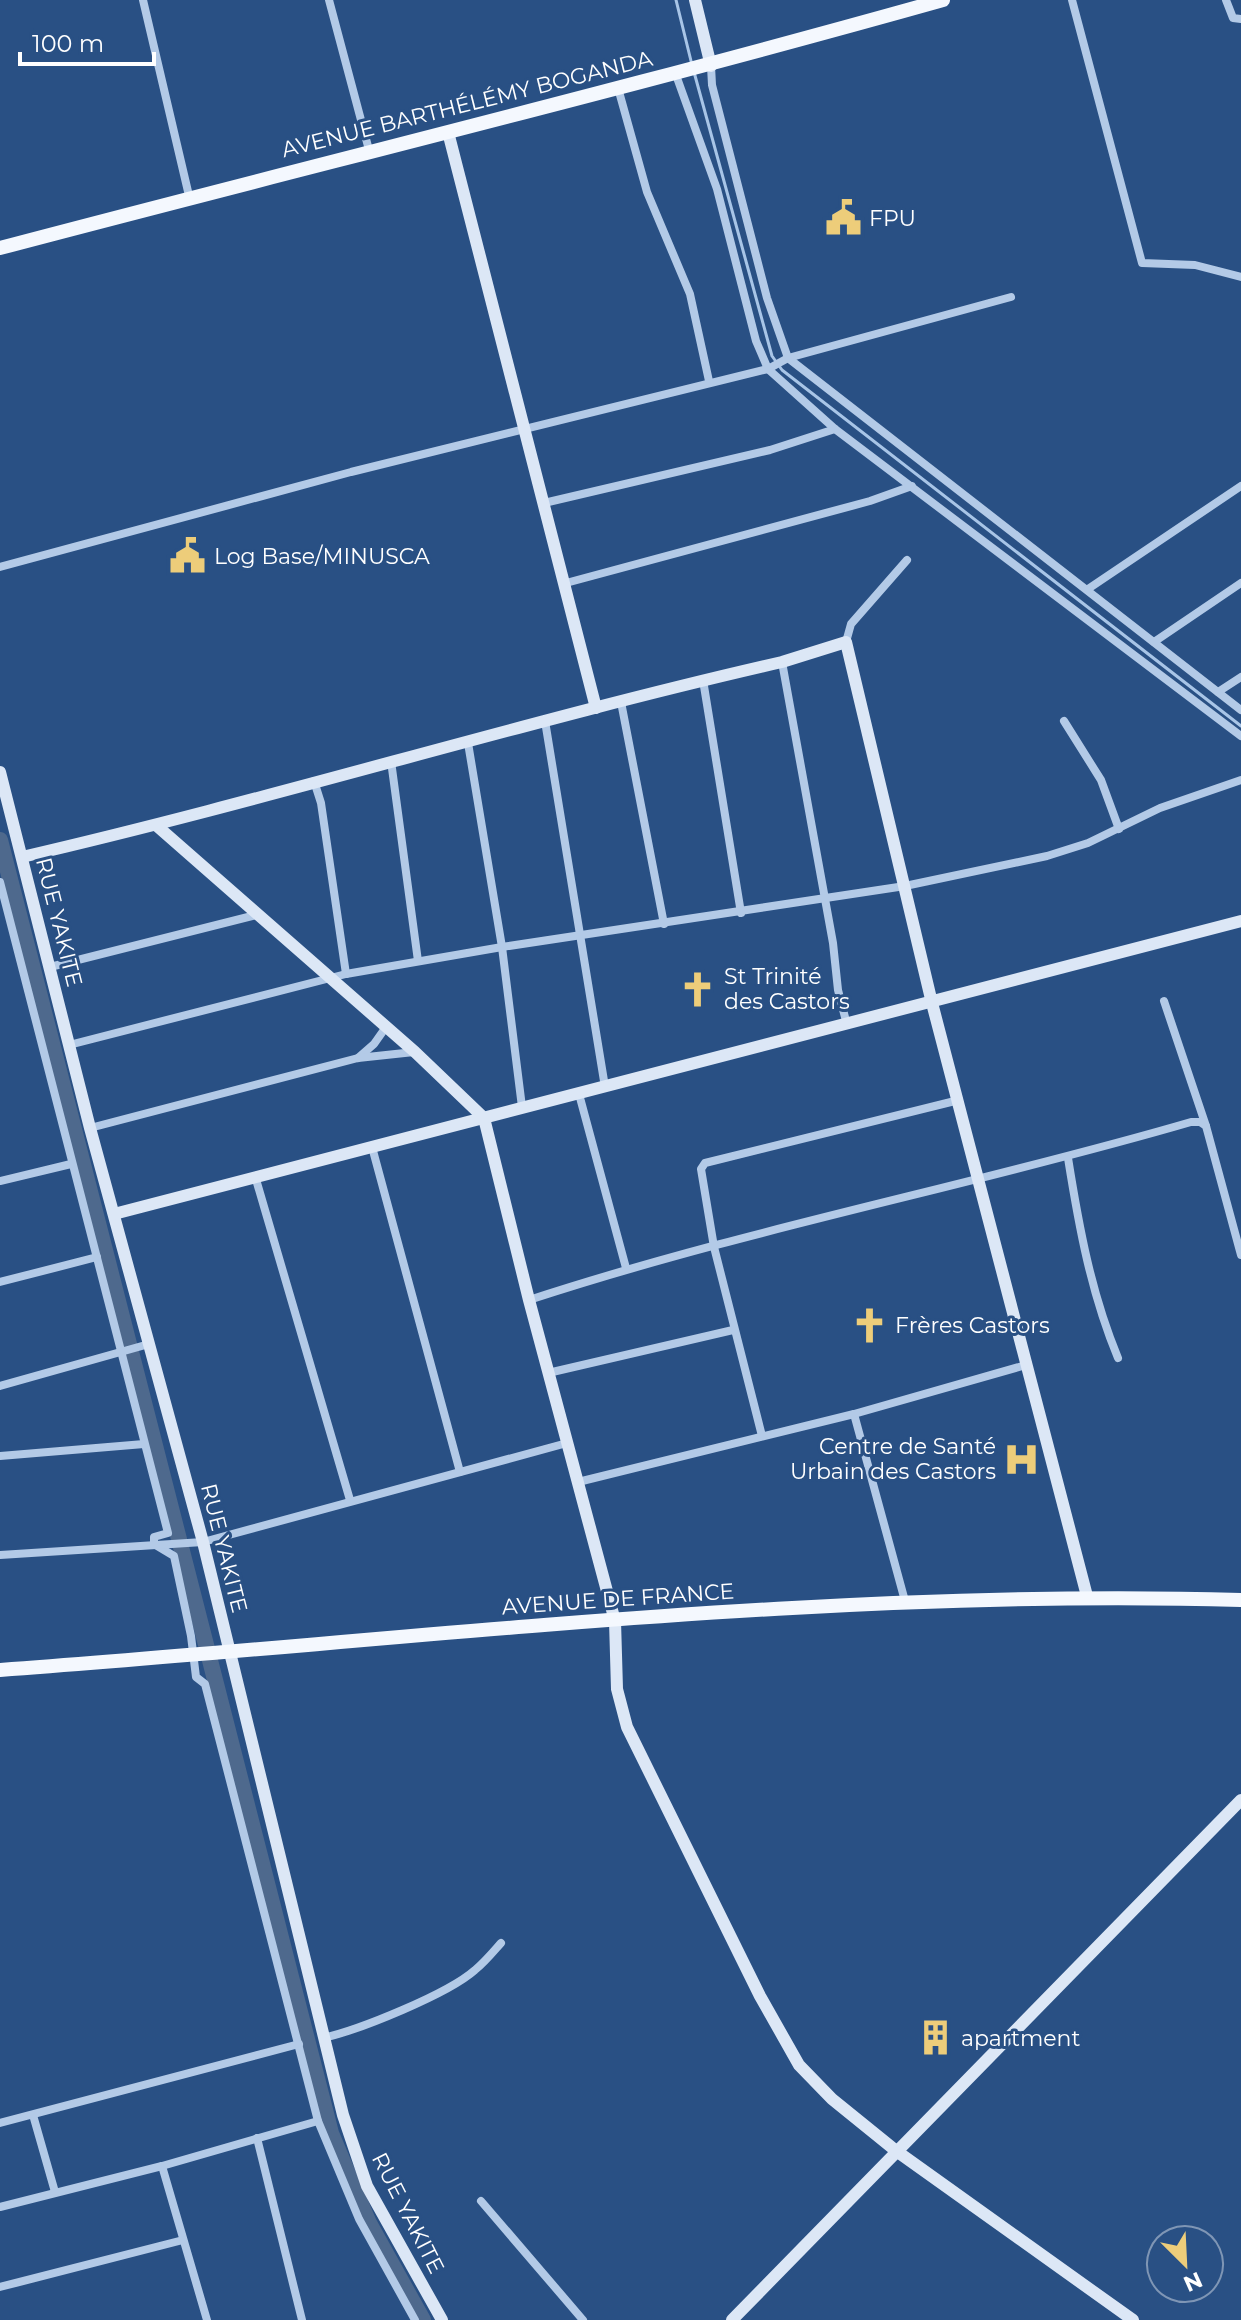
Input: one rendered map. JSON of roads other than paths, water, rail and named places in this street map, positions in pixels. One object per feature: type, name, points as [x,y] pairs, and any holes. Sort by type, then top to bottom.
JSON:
[{"type":"main road","name":"AVENUE BARTHÉLÉMY BOGANDA","points":[[0,248],[369,150],[680,74],[943,0]]},
{"type":"main road","name":"AVENUE DE FRANCE","points":[[0,1670],[905,1601],[1087,1596],[1241,1600]]},
{"type":"street","points":[[143,0],[190,200]]},
{"type":"street","points":[[329,0],[369,150]]},
{"type":"street","points":[[695,0],[706,67],[767,298],[788,358],[1241,710]]},
{"type":"street","points":[[1072,0],[1142,263],[1195,265],[1241,277]]},
{"type":"street","points":[[1226,0],[1233,18],[1241,19]]},
{"type":"street","points":[[680,74],[717,189],[756,341],[768,369],[835,429],[1241,736]]},
{"type":"street","points":[[618,88],[647,192],[690,294],[709,381]]},
{"type":"street","points":[[448,132],[596,708]]},
{"type":"street","points":[[0,567],[351,472],[525,431],[709,381],[768,369],[788,358],[1011,297]]},
{"type":"street","points":[[544,503],[770,450],[835,429]]},
{"type":"street","points":[[566,583],[870,501],[912,486]]},
{"type":"street","points":[[1088,589],[1241,486]]},
{"type":"street","points":[[907,560],[851,624],[846,642],[932,1003],[1087,1596]]},
{"type":"street","points":[[1154,642],[1241,583]]},
{"type":"street","points":[[22,857],[157,826],[314,781],[782,662],[846,642]]},
{"type":"street","points":[[782,662],[825,897],[838,990],[847,1025]]},
{"type":"street","points":[[1218,692],[1241,677]]},
{"type":"street","points":[[703,680],[741,913]]},
{"type":"street","points":[[621,702],[664,924]]},
{"type":"street","points":[[545,721],[605,1087]]},
{"type":"street","points":[[1064,721],[1101,780],[1119,829]]},
{"type":"street","points":[[468,743],[502,947],[522,1107]]},
{"type":"street","points":[[391,761],[418,961]]},
{"type":"street","name":"RUE YAKITE","points":[[0,772],[200,1542],[224,1654],[322,2038],[367,2186],[442,2320]]},
{"type":"street","points":[[69,1045],[346,974],[581,934],[741,913],[905,886],[1047,856],[1119,829],[1160,808],[1241,780]]},
{"type":"street","points":[[314,781],[321,803],[346,974]]},
{"type":"street","points":[[157,826],[415,1052],[484,1118],[615,1621],[617,1689],[627,1727],[773,2021],[799,2065],[832,2099],[895,2150],[1133,2320]]},
{"type":"street","points":[[0,882],[168,1533],[154,1537],[154,1544]]},
{"type":"street","points":[[50,967],[256,915]]},
{"type":"street","points":[[114,1214],[1241,921]]},
{"type":"street","points":[[1164,1001],[1206,1126],[1241,1255]]},
{"type":"street","points":[[358,1058],[374,1044],[386,1027]]},
{"type":"street","points":[[90,1128],[358,1058],[415,1052]]},
{"type":"street","points":[[579,1094],[626,1268]]},
{"type":"street","points":[[762,1436],[714,1247],[702,1176],[705,1163],[959,1100]]},
{"type":"street","points":[[529,1300],[626,1268],[889,1200],[980,1181],[1191,1122],[1206,1126]]},
{"type":"street","points":[[372,1147],[460,1472]]},
{"type":"street","points":[[1068,1158],[1087,1265],[1102,1320],[1118,1358]]},
{"type":"street","points":[[0,1181],[71,1164]]},
{"type":"street","points":[[255,1176],[350,1500]]},
{"type":"street","points":[[0,1282],[97,1257]]},
{"type":"street","points":[[548,1373],[733,1330]]},
{"type":"street","points":[[0,1386],[149,1344]]},
{"type":"street","points":[[578,1482],[854,1414],[1026,1365]]},
{"type":"street","points":[[854,1414],[905,1601]]},
{"type":"street","points":[[0,1555],[200,1542],[567,1443]]},
{"type":"street","points":[[0,1456],[144,1444]]},
{"type":"street","points":[[154,1544],[174,1556],[191,1636],[196,1677],[205,1684],[318,2121],[359,2219],[415,2320]]},
{"type":"street","points":[[732,2320],[895,2150],[1241,1800]]},
{"type":"street","points":[[322,2038],[364,2028],[450,1985],[474,1971],[501,1943]]},
{"type":"street","points":[[0,2123],[299,2044]]},
{"type":"street","points":[[33,2115],[55,2192]]},
{"type":"street","points":[[0,2207],[162,2166],[318,2121]]},
{"type":"street","points":[[257,2138],[302,2320]]},
{"type":"street","points":[[162,2166],[203,2319]]},
{"type":"street","points":[[481,2201],[583,2320]]},
{"type":"street","points":[[0,2287],[183,2240]]},
{"type":"waterway","points":[[676,0],[692,65]]},
{"type":"waterway","points":[[694,72],[772,356],[782,370],[1241,726]]},
{"type":"waterway","points":[[0,840],[331,2133],[369,2223],[423,2320]]},
{"type":"place","name":"FPU","points":[[843,218]]},
{"type":"place","name":"Log Base/MINUSCA","points":[[188,556]]},
{"type":"place","name":"St Trinité des Castors","points":[[698,989]]},
{"type":"place","name":"Frères Castors","points":[[869,1325]]},
{"type":"place","name":"Centre de Santé Urbain des Castors","points":[[1022,1459]]},
{"type":"place","name":"apartment","points":[[935,2038]]}]
